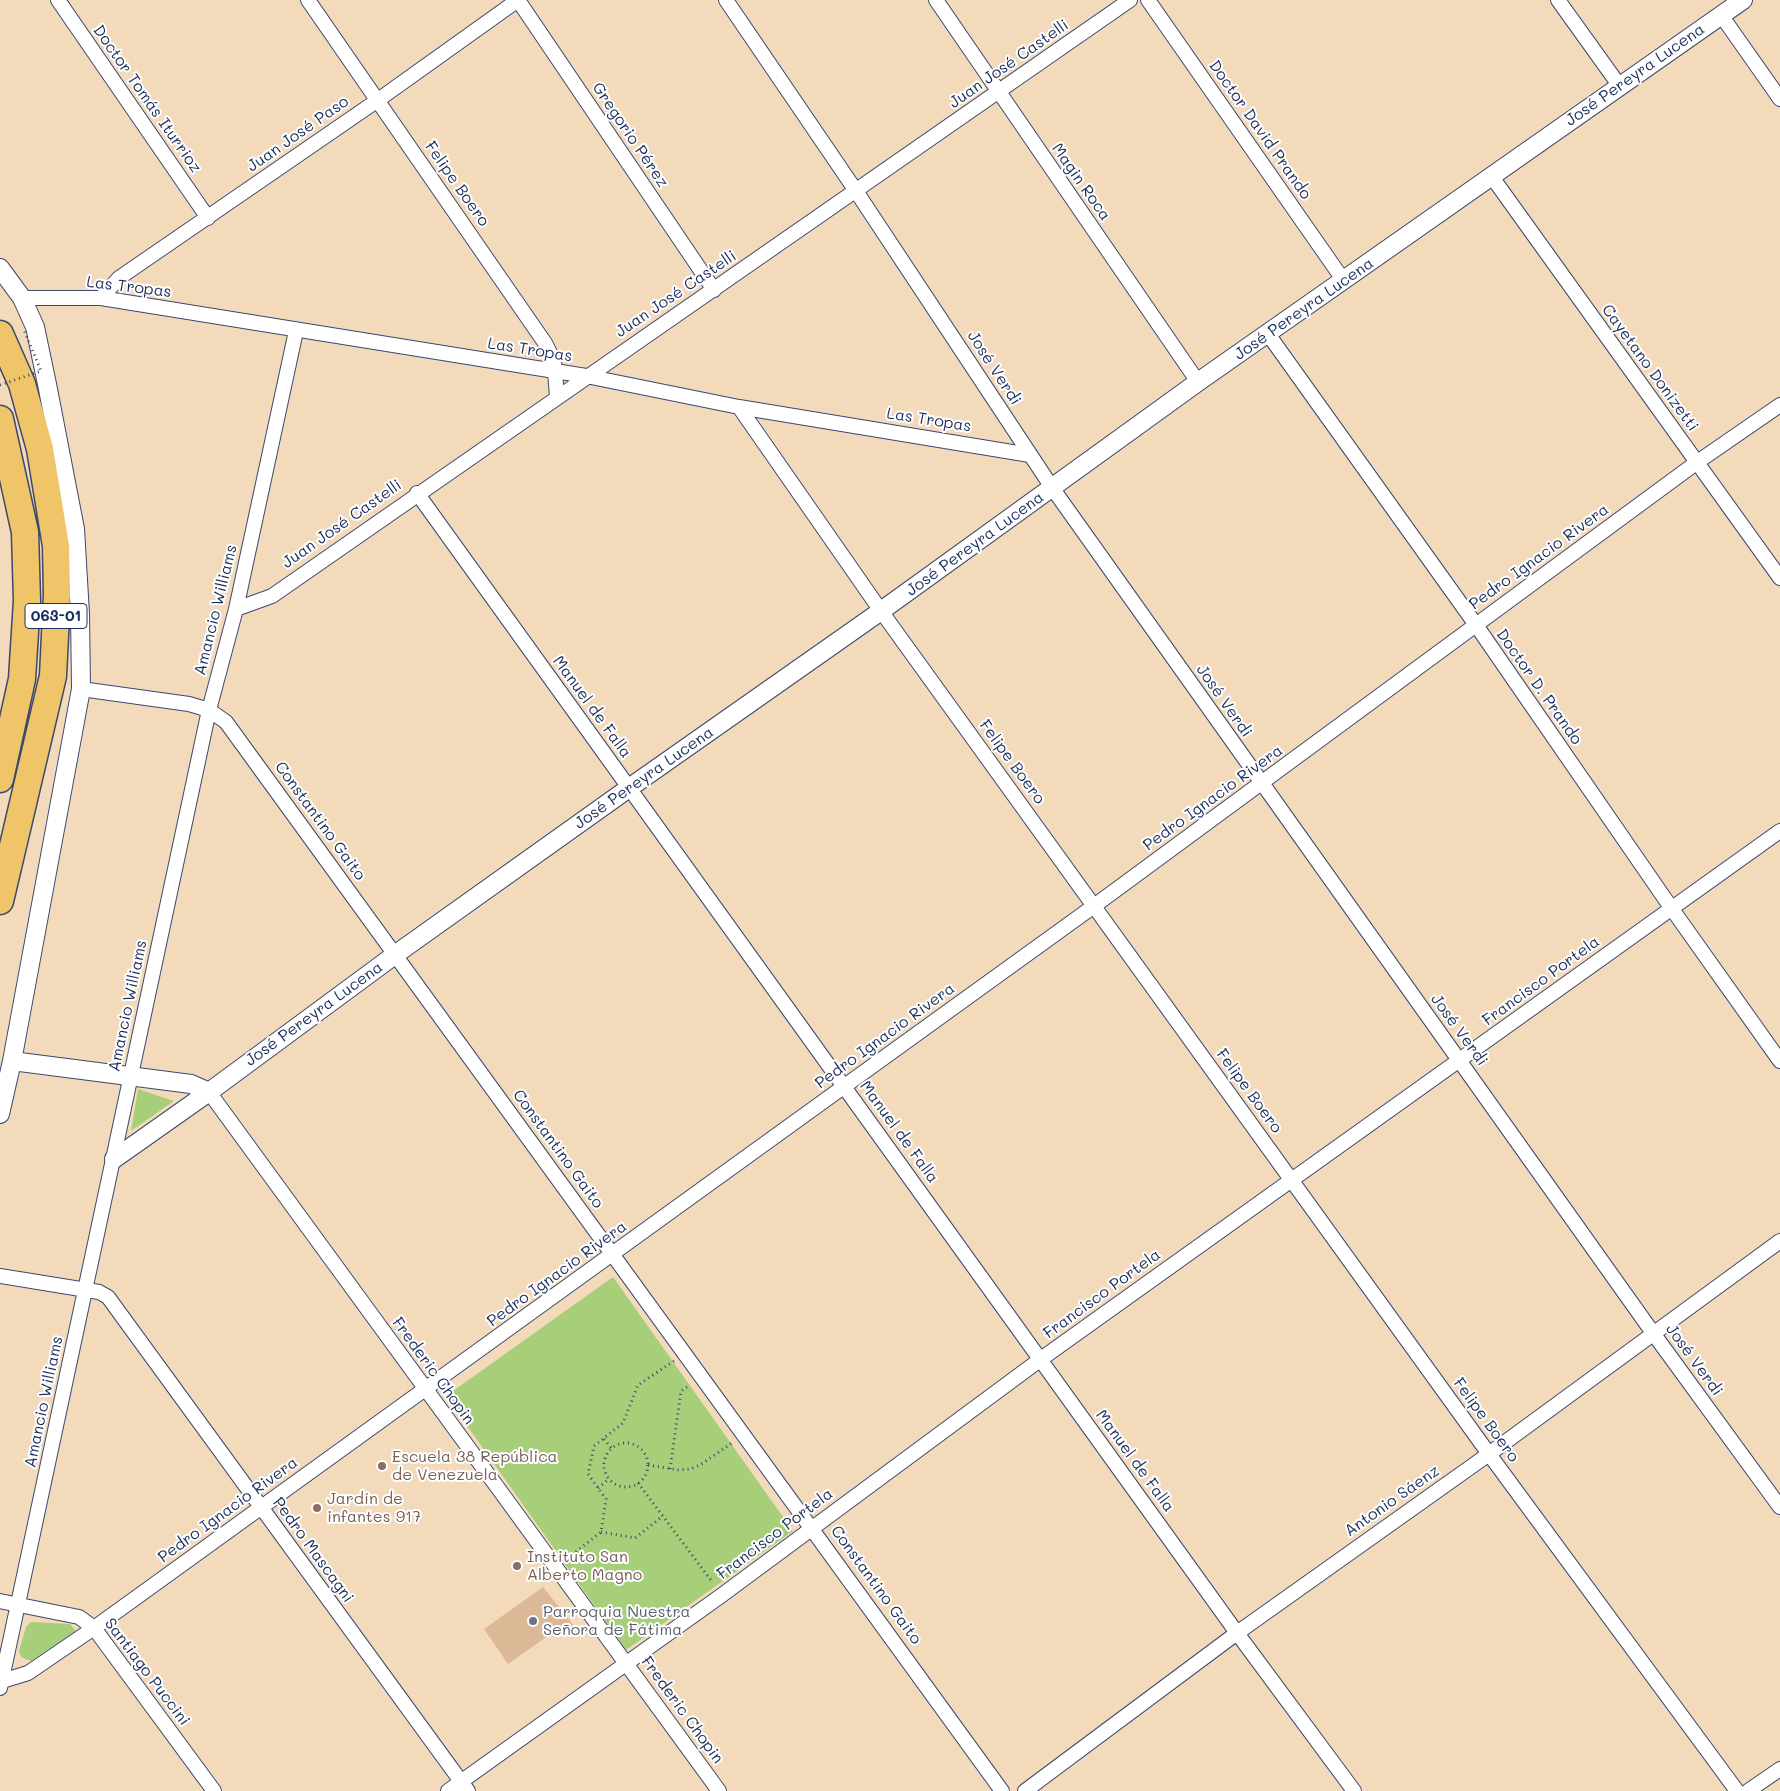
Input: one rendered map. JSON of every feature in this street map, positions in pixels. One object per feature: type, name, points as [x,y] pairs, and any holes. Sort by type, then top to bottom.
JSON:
[{"type":"highway","name":"063-01","points":[[0,901],[53,676],[57,595],[56,546],[40,449],[22,384],[12,332]]},
{"type":"highway","name":"063-01","points":[[0,419],[14,473],[25,532],[27,601],[22,679],[0,779]]},
{"type":"highway","points":[[0,448],[14,473]]},
{"type":"street","name":"Doctor Tomás Iturrioz","points":[[58,0],[208,218]]},
{"type":"street","name":"Felipe Boero","points":[[308,0],[545,343],[554,361],[557,396]]},
{"type":"street","name":"Juan José Paso","points":[[101,298],[119,278],[378,100],[518,0]]},
{"type":"street","name":"Gregorio Pérez","points":[[518,0],[714,290]]},
{"type":"street","name":"José Verdi","points":[[726,0],[856,191],[1052,489],[1261,785],[1653,1333],[1780,1507]]},
{"type":"street","name":"Magin Roca","points":[[936,0],[1198,382]]},
{"type":"street","name":"Juan José Castelli","points":[[236,608],[272,596],[417,493],[714,290],[1130,0]]},
{"type":"street","name":"Doctor David Prando","points":[[1148,0],[1344,281]]},
{"type":"street","points":[[1558,0],[1619,85]]},
{"type":"street","name":"José Pereyra Lucena","points":[[114,1159],[209,1092],[396,954],[881,611],[1198,382],[1492,177],[1619,85],[1743,0]]},
{"type":"street","points":[[1721,15],[1780,99]]},
{"type":"street","name":"Cayetano Donizetti","points":[[1492,177],[1780,578]]},
{"type":"street","points":[[0,268],[22,298],[35,327],[75,529],[80,614],[81,689],[12,1061],[0,1114]]},
{"type":"street","name":"Las Tropas","points":[[22,298],[101,298],[296,331],[586,376],[739,407],[1030,455]]},
{"type":"street","name":"Amancio Williams","points":[[1,1685],[209,710],[236,608],[296,331]]},
{"type":"street","name":"Doctor D. Prando","points":[[1268,334],[1476,625],[1672,909],[1780,1061]]},
{"type":"street","name":"Pedro Ignacio Rivera","points":[[1,1685],[28,1673],[94,1628],[425,1391],[1261,785],[1696,463],[1780,405]]},
{"type":"street","name":"Felipe Boero","points":[[739,407],[881,611],[1291,1180],[1489,1454],[1737,1791]]},
{"type":"street","name":"Manuel de Falla","points":[[417,493],[1237,1633],[1354,1791]]},
{"type":"street","name":"Constantino Gaito","points":[[81,689],[189,704],[209,710],[226,722],[396,954],[684,1354],[813,1528],[1002,1791]]},
{"type":"street","name":"Francisco Portela","points":[[448,1791],[465,1786],[628,1663],[1041,1359],[1780,831]]},
{"type":"street","points":[[12,1061],[191,1084],[209,1092]]},
{"type":"street","name":"Frederic Chopin","points":[[209,1092],[425,1391],[628,1663],[719,1791]]},
{"type":"street","name":"Antonio Sáenz","points":[[1024,1791],[1237,1633],[1489,1454],[1780,1241]]},
{"type":"street","name":"Pedro Mascagni","points":[[0,1276],[99,1292],[108,1298],[465,1786]]},
{"type":"street","name":"Santiago Puccini","points":[[0,1601],[17,1606],[79,1617],[94,1628],[214,1791]]},
{"type":"street","points":[[1748,1791],[1780,1768]]},
{"type":"path","points":[[0,385],[41,371],[12,332]]},
{"type":"path","points":[[556,1566],[601,1532],[606,1499],[588,1474],[594,1446],[623,1423],[638,1386],[684,1354]]},
{"type":"path","points":[[670,1468],[681,1391],[701,1377]]},
{"type":"path","points":[[648,1465],[690,1469],[700,1465],[743,1435]]},
{"type":"path","points":[[604,1439],[612,1449]]},
{"type":"path","points":[[623,1443],[637,1446],[643,1451],[648,1465],[647,1472],[638,1483],[625,1487],[618,1486],[609,1479],[604,1471],[605,1457],[612,1449],[623,1443]]},
{"type":"path","points":[[598,1488],[609,1479]]},
{"type":"path","points":[[638,1483],[722,1595]]},
{"type":"path","points":[[601,1532],[635,1538],[663,1516]]},
{"type":"green space","points":[[138,1089],[174,1101],[131,1131]]},
{"type":"green space","points":[[613,1277],[793,1531],[626,1650],[446,1396]]},
{"type":"green space","points":[[31,1622],[70,1624],[76,1631],[31,1661],[21,1657],[19,1651],[26,1627]]},
{"type":"building","name":"Parroquia Nuestra Señora de Fátima","points":[[543,1587],[574,1626],[563,1634],[559,1628],[508,1664],[484,1629]]},
{"type":"place","name":"Escuela 38 República de Venezuela","points":[[382,1466]]},
{"type":"place","name":"Jardín de infantes 917","points":[[317,1508]]},
{"type":"place","name":"Instituto San Alberto Magno","points":[[517,1566]]},
{"type":"place","name":"Parroquia Nuestra Señora de Fátima","points":[[533,1621]]}]
